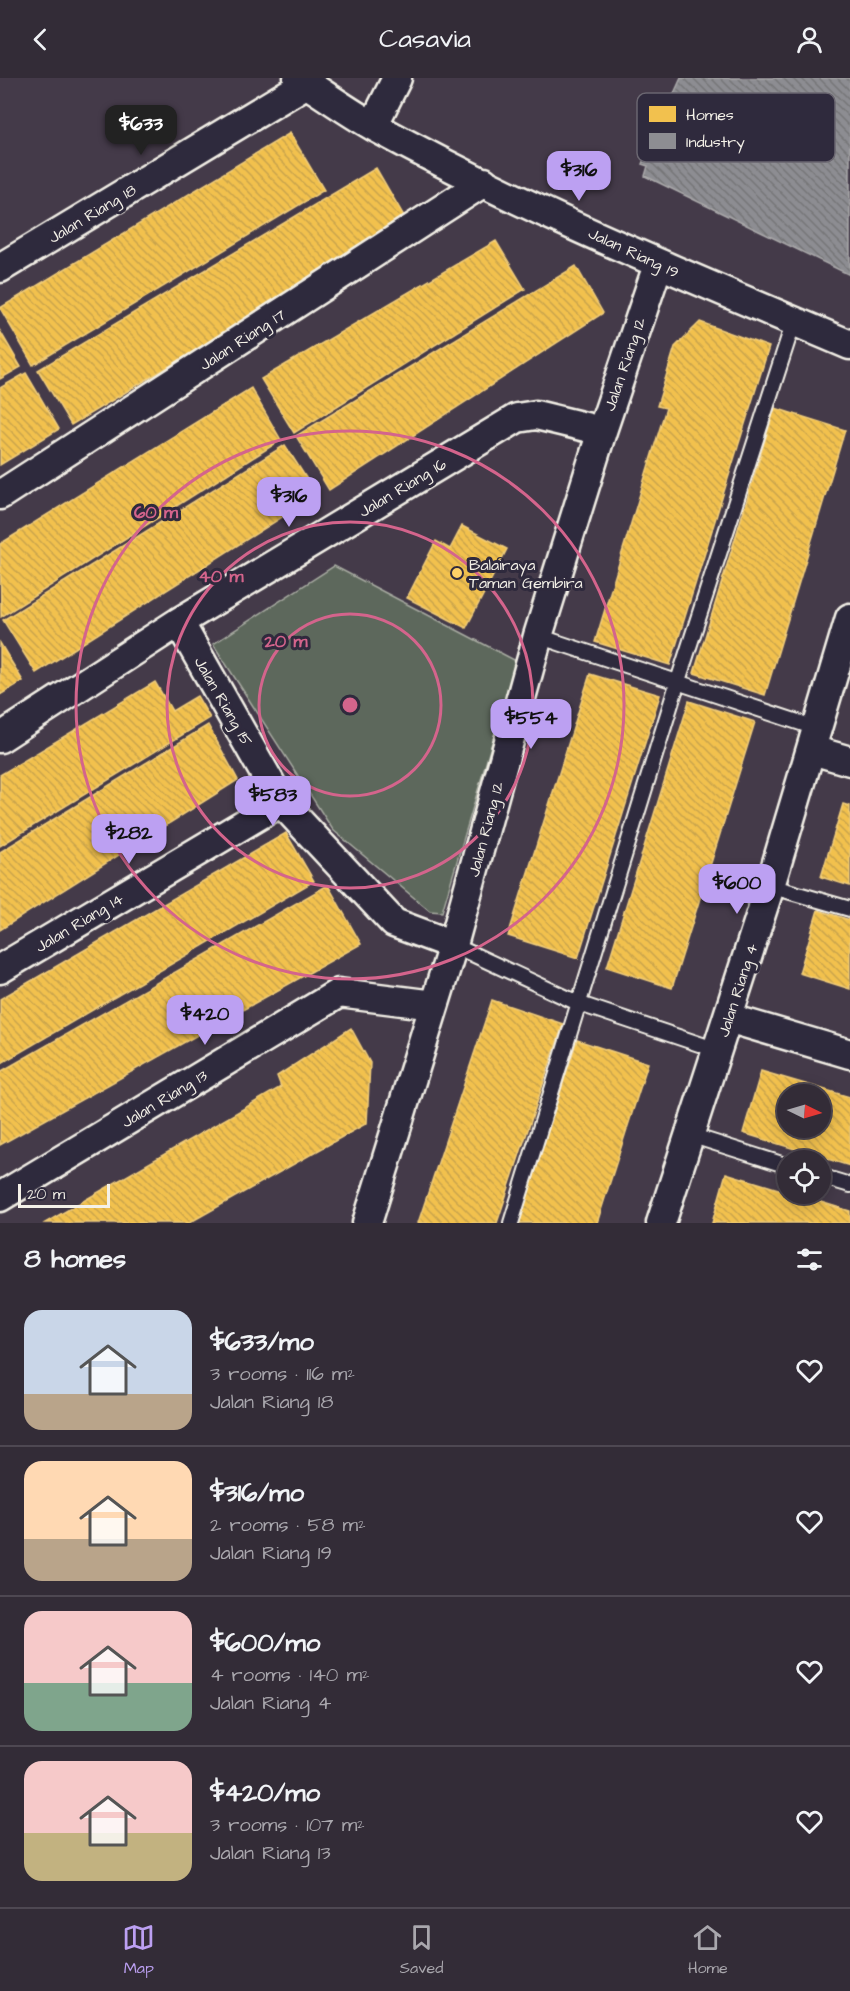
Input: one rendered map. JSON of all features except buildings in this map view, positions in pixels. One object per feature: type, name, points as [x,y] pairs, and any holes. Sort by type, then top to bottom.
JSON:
[{"type":"street","points":[[373,126],[397,78]]},
{"type":"street","name":"Jalan Riang 19","points":[[302,81],[373,126],[484,182],[658,265],[850,345]]},
{"type":"street","name":"Jalan Riang 18","points":[[0,268],[302,81]]},
{"type":"street","name":"Jalan Riang 17","points":[[0,495],[484,182]]},
{"type":"street","name":"Jalan Riang 12","points":[[367,1223],[453,945],[538,636],[602,431],[658,265]]},
{"type":"street","name":"Jalan Riang 16","points":[[0,738],[179,622],[517,418],[537,416],[602,431]]},
{"type":"street","name":"Jalan Riang 4","points":[[661,1223],[816,740],[850,618]]},
{"type":"street","name":"Jalan Riang 15","points":[[179,622],[282,802],[394,923],[453,945]]},
{"type":"street","points":[[816,740],[850,761]]},
{"type":"street","name":"Jalan Riang 14","points":[[0,969],[282,802]]},
{"type":"street","name":"Jalan Riang 13","points":[[0,1197],[339,993],[434,1005]]},
{"type":"street","points":[[728,1018],[850,1054]]},
{"type":"lane","points":[[511,1223],[678,681],[794,321]]},
{"type":"lane","points":[[538,636],[678,681],[816,740]]},
{"type":"lane","points":[[770,886],[850,909]]},
{"type":"lane","points":[[453,945],[580,1004],[717,1050]]},
{"type":"lane","points":[[690,1135],[777,1163]]},
{"type":"lane","points":[[831,1179],[850,1185]]},
{"type":"green space","points":[[334,566],[516,661],[442,912],[430,911],[333,830],[213,644]]},
{"type":"place","name":"Balairaya Taman Gembira","points":[[457,573]]}]
